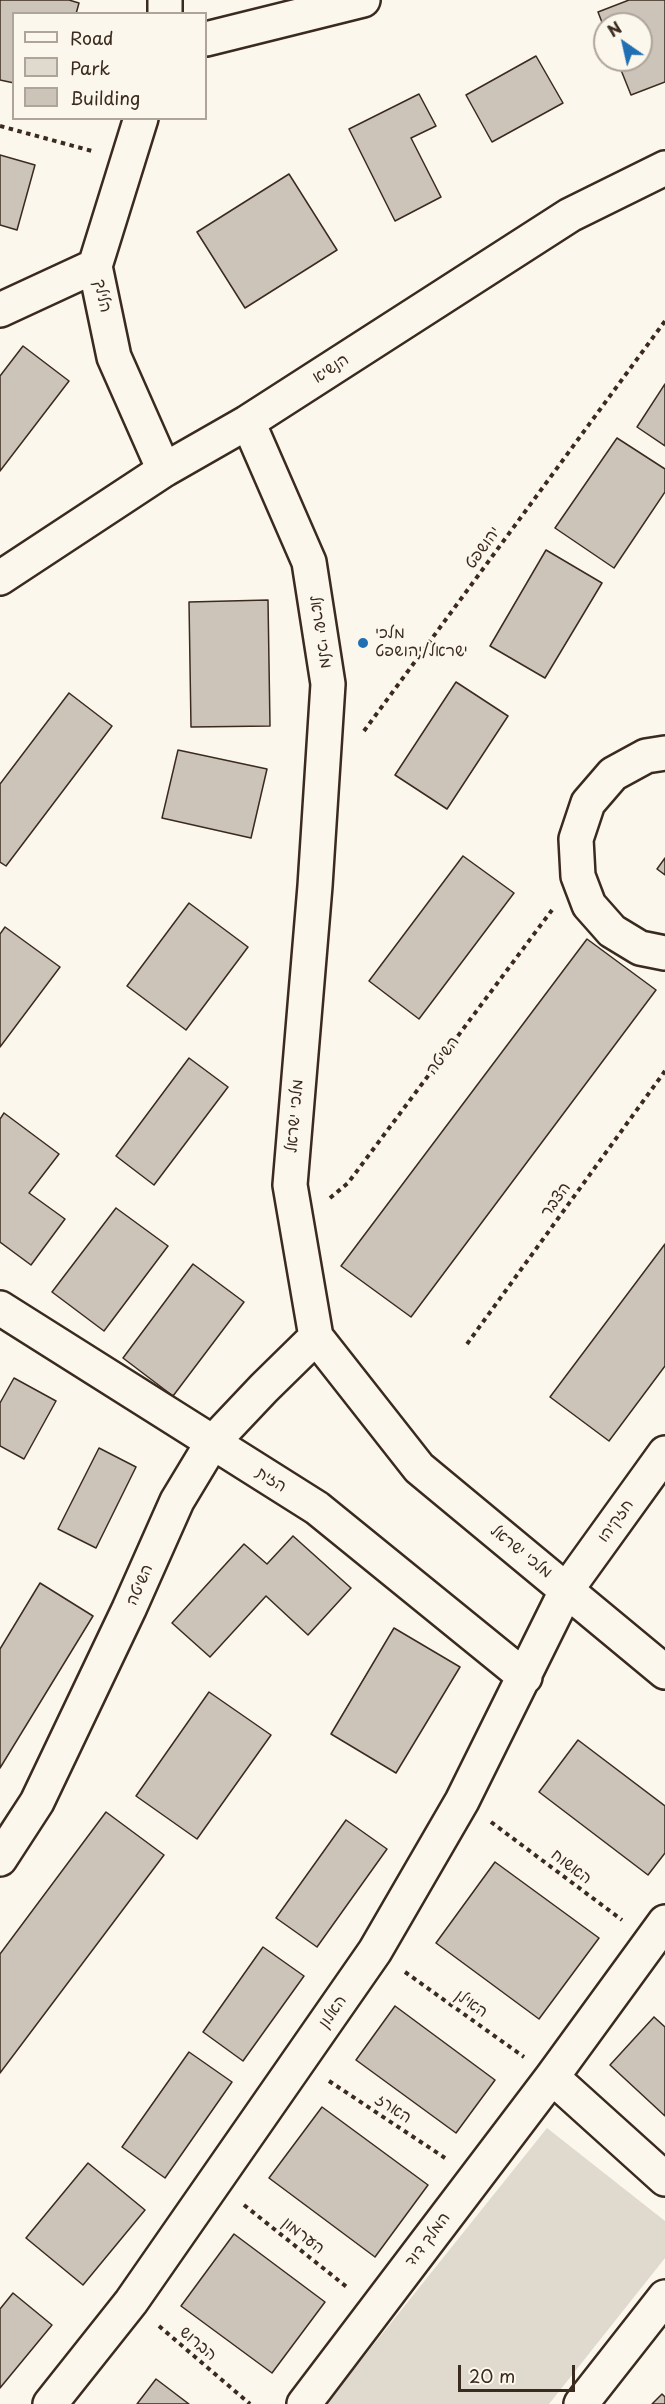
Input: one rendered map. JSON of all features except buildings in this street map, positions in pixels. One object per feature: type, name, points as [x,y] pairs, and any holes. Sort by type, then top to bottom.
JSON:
[{"type":"street","points":[[207,39],[363,0]]},
{"type":"street","name":"הלילך","points":[[140,120],[95,266],[114,357],[164,470]]},
{"type":"street","name":"הנשיא","points":[[0,578],[164,470],[248,422],[570,215],[665,168]]},
{"type":"street","points":[[0,310],[95,266]]},
{"type":"street","name":"מלכי ישראל","points":[[248,422],[309,562],[328,684],[315,886],[290,1185],[316,1337],[419,1468],[665,1672]]},
{"type":"street","points":[[665,753],[646,756],[613,774],[588,803],[576,839],[578,876],[589,905],[612,931],[640,948],[665,953]]},
{"type":"street","name":"הזית","points":[[0,1308],[317,1508],[525,1677]]},
{"type":"street","name":"השיטה","points":[[0,1858],[37,1802],[129,1609],[177,1501],[212,1443],[316,1337]]},
{"type":"street","name":"חזקיהו","points":[[567,1589],[665,1453]]},
{"type":"street","name":"האלון","points":[[50,2404],[131,2302],[375,1951],[462,1800],[567,1589]]},
{"type":"street","name":"המלך דוד","points":[[304,2404],[552,2077],[658,1932]]},
{"type":"street","points":[[552,2077],[665,2179]]},
{"type":"street","points":[[581,2404],[665,2297]]},
{"type":"path","points":[[0,126],[128,161]]},
{"type":"path","name":"יהושפט","points":[[363,732],[665,321]]},
{"type":"path","name":"השיטה","points":[[297,1227],[348,1183],[578,876]]},
{"type":"path","name":"הצבר","points":[[467,1344],[665,1071]]},
{"type":"path","name":"האשוח","points":[[462,1800],[658,1932]]},
{"type":"path","name":"האילן","points":[[375,1951],[552,2077]]},
{"type":"path","name":"הארז","points":[[298,2061],[475,2178]]},
{"type":"path","name":"הערמון","points":[[215,2182],[375,2309]]},
{"type":"path","name":"הברוש","points":[[131,2302],[250,2404]]},
{"type":"green space","points":[[547,2128],[665,2221],[665,2258],[549,2404],[326,2404]]},
{"type":"place","name":"מלכי ישראל/יהושפט","points":[[363,643]]}]
